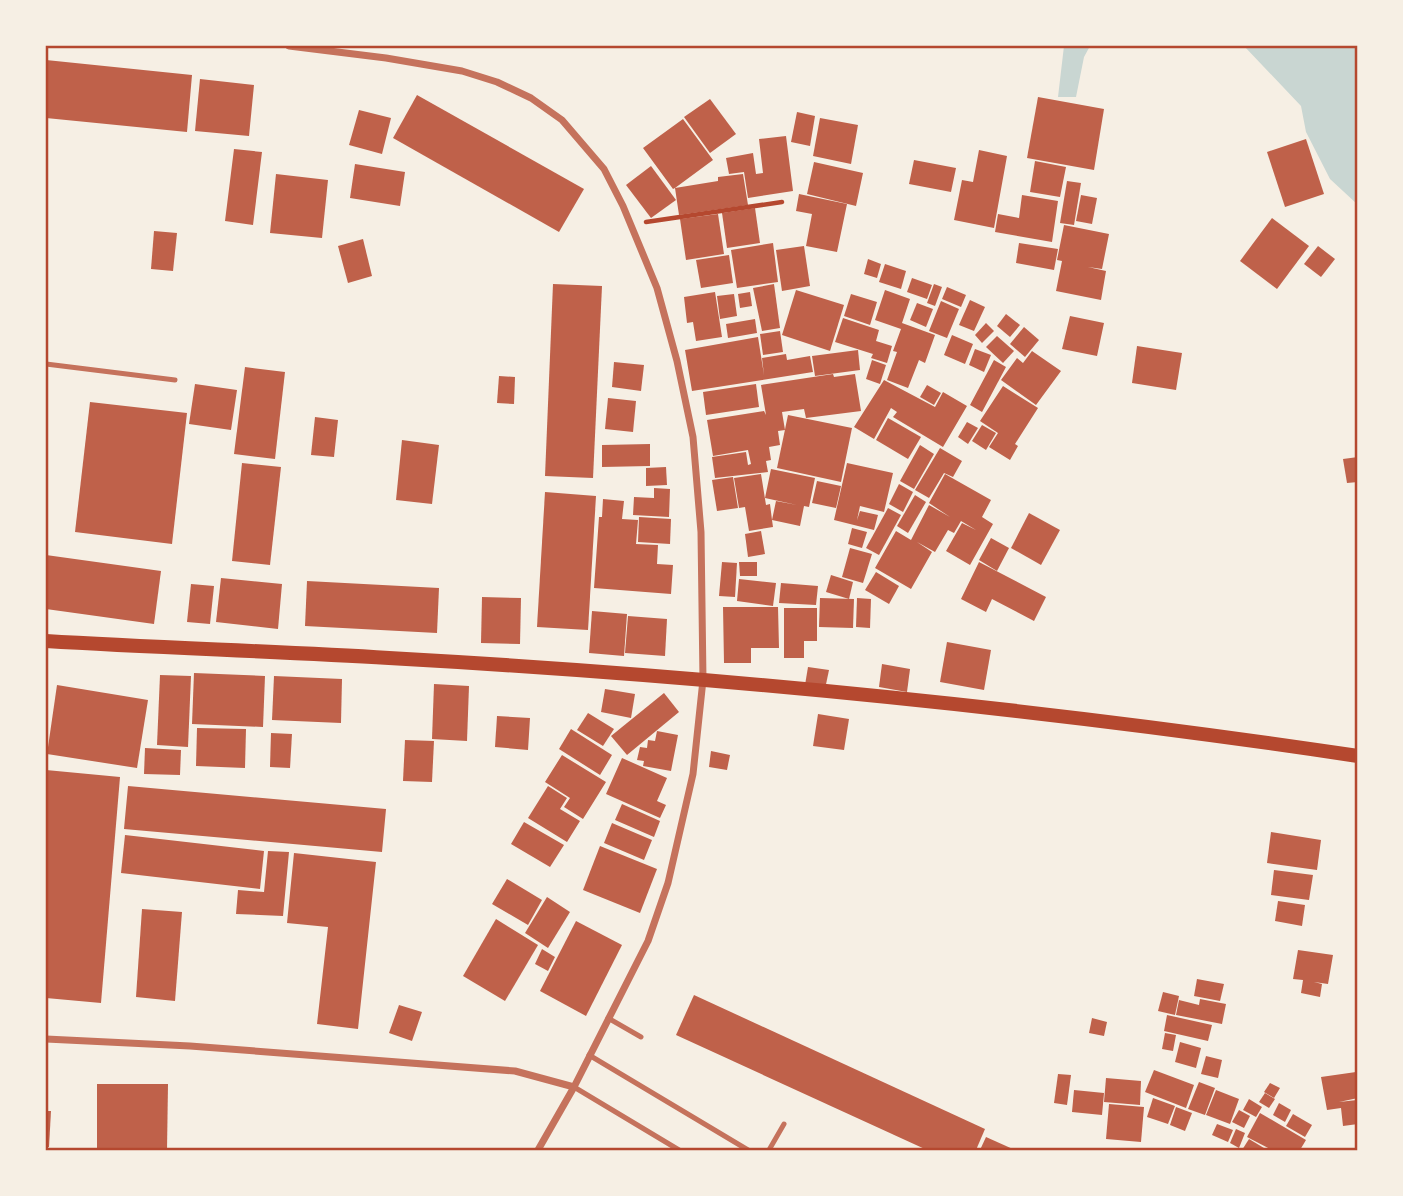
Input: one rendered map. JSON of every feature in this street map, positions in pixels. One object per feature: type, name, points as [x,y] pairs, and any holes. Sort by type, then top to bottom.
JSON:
[{"type":"main road","points":[[46,641],[391,658],[703,681],[914,700],[1097,721],[1357,756]]},
{"type":"street","points":[[289,46],[463,71],[497,82],[531,98],[562,120],[604,169],[632,224],[657,288],[677,361],[693,437],[701,532],[703,681],[693,774],[668,883],[648,941],[574,1087],[538,1150]]},
{"type":"street","points":[[46,1039],[190,1046],[515,1071],[574,1087]]},
{"type":"lane","points":[[46,364],[175,380]]},
{"type":"lane","points":[[608,1018],[641,1037]]},
{"type":"lane","points":[[589,1055],[748,1150]]},
{"type":"lane","points":[[574,1087],[679,1150]]},
{"type":"lane","points":[[769,1150],[784,1124]]},
{"type":"path","points":[[632,224],[782,202]]},
{"type":"shaded area","points":[[1064,46],[1090,46],[1084,57],[1076,97],[1058,97]]},
{"type":"shaded area","points":[[1244,46],[1357,46],[1357,204],[1330,179],[1306,132],[1301,106]]},
{"type":"building","points":[[46,60],[192,75],[187,132],[46,118]]},
{"type":"building","points":[[200,79],[254,85],[249,136],[195,131]]},
{"type":"building","points":[[417,95],[584,189],[559,232],[393,138]]},
{"type":"building","points":[[1038,97],[1104,109],[1094,170],[1027,158]]},
{"type":"building","points":[[710,99],[736,134],[710,153],[684,117]]},
{"type":"building","points":[[359,110],[391,118],[382,154],[349,145]]},
{"type":"building","points":[[797,112],[815,116],[810,146],[791,142]]},
{"type":"building","points":[[820,118],[858,125],[851,164],[813,156]]},
{"type":"building","points":[[683,119],[713,160],[673,189],[643,148]]},
{"type":"building","points":[[786,136],[793,191],[748,198],[744,172],[729,174],[726,158],[753,153],[756,174],[763,173],[759,139]]},
{"type":"building","points":[[1306,139],[1324,194],[1285,207],[1267,152]]},
{"type":"building","points":[[234,149],[262,152],[253,225],[225,221]]},
{"type":"building","points":[[979,150],[1007,156],[994,228],[954,220],[962,180],[973,182]]},
{"type":"building","points":[[914,160],[956,168],[951,192],[909,184]]},
{"type":"building","points":[[1035,161],[1066,167],[1060,197],[1030,192]]},
{"type":"building","points":[[814,162],[863,173],[856,206],[807,194]]},
{"type":"building","points":[[355,164],[405,172],[400,206],[350,198]]},
{"type":"building","points":[[651,166],[676,200],[651,218],[626,185]]},
{"type":"building","points":[[276,174],[328,180],[322,238],[270,233]]},
{"type":"building","points":[[743,174],[748,205],[679,215],[675,188],[718,181],[718,177]]},
{"type":"building","points":[[1067,181],[1081,183],[1074,225],[1060,223]]},
{"type":"building","points":[[799,194],[847,204],[837,252],[806,246],[812,214],[796,211]]},
{"type":"building","points":[[1022,195],[1058,201],[1052,242],[995,232],[998,214],[1019,218]]},
{"type":"building","points":[[1081,195],[1097,198],[1092,224],[1076,221]]},
{"type":"building","points":[[755,208],[760,243],[727,248],[722,213]]},
{"type":"building","points":[[718,214],[724,254],[686,260],[680,219]]},
{"type":"building","points":[[1272,218],[1309,246],[1277,289],[1240,261]]},
{"type":"building","points":[[1064,225],[1109,234],[1102,269],[1088,267],[1106,271],[1101,300],[1056,291],[1062,261],[1057,260]]},
{"type":"building","points":[[154,231],[177,233],[173,271],[151,269]]},
{"type":"building","points":[[363,239],[372,276],[348,283],[338,246]]},
{"type":"building","points":[[773,243],[778,282],[737,288],[731,250]]},
{"type":"building","points":[[1019,243],[1058,249],[1054,270],[1016,263]]},
{"type":"building","points":[[804,246],[810,286],[782,291],[776,250]]},
{"type":"building","points":[[1318,246],[1335,259],[1321,277],[1304,264]]},
{"type":"building","points":[[729,255],[733,283],[701,288],[696,260]]},
{"type":"building","points":[[868,259],[881,264],[877,278],[864,274]]},
{"type":"building","points":[[885,264],[906,271],[901,289],[879,282]]},
{"type":"building","points":[[912,278],[932,285],[927,299],[907,292]]},
{"type":"building","points":[[553,284],[602,286],[593,478],[545,476]]},
{"type":"building","points":[[774,284],[780,328],[762,331],[753,288]]},
{"type":"building","points":[[934,284],[942,287],[935,306],[927,303]]},
{"type":"building","points":[[947,287],[966,295],[961,307],[942,299]]},
{"type":"building","points":[[796,290],[844,305],[830,351],[782,335]]},
{"type":"building","points":[[885,290],[910,299],[902,323],[935,335],[925,363],[919,360],[908,388],[887,380],[897,352],[893,351],[901,329],[875,320]]},
{"type":"building","points":[[715,292],[722,337],[696,341],[693,322],[687,323],[684,297]]},
{"type":"building","points":[[750,292],[752,306],[740,308],[738,294]]},
{"type":"building","points":[[734,294],[737,316],[720,319],[717,296]]},
{"type":"building","points":[[851,294],[877,302],[870,325],[844,316]]},
{"type":"building","points":[[970,300],[985,307],[974,331],[959,325]]},
{"type":"building","points":[[941,301],[959,309],[947,338],[929,331]]},
{"type":"building","points":[[917,303],[933,309],[926,327],[910,320]]},
{"type":"building","points":[[1006,314],[1020,325],[1010,337],[997,326]]},
{"type":"building","points":[[1070,316],[1104,323],[1097,356],[1062,349]]},
{"type":"building","points":[[843,318],[879,330],[876,341],[892,346],[887,363],[871,358],[873,354],[835,342]]},
{"type":"building","points":[[755,319],[757,333],[728,338],[726,324]]},
{"type":"building","points":[[986,323],[994,331],[982,343],[975,335]]},
{"type":"building","points":[[1024,327],[1039,340],[1025,357],[1010,344]]},
{"type":"building","points":[[780,331],[783,352],[763,355],[760,334]]},
{"type":"building","points":[[952,335],[973,344],[965,364],[944,355]]},
{"type":"building","points":[[997,336],[1014,351],[1003,363],[986,347]]},
{"type":"building","points":[[758,337],[764,375],[762,358],[786,354],[787,360],[810,356],[813,372],[692,391],[685,350]]},
{"type":"building","points":[[1137,346],[1182,353],[1176,390],[1132,383]]},
{"type":"building","points":[[975,349],[991,355],[984,372],[969,365]]},
{"type":"building","points":[[858,350],[860,370],[815,376],[812,356]]},
{"type":"building","points":[[1032,351],[1061,371],[1036,405],[1001,380],[1017,358],[1023,363]]},
{"type":"building","points":[[872,360],[886,365],[880,384],[866,379]]},
{"type":"building","points":[[994,360],[1006,367],[982,412],[970,405]]},
{"type":"building","points":[[614,362],[644,365],[641,391],[612,387]]},
{"type":"building","points":[[245,367],[285,372],[275,459],[234,454]]},
{"type":"building","points":[[833,374],[834,377],[855,374],[861,411],[806,418],[804,409],[782,412],[785,430],[778,431],[780,445],[769,447],[771,460],[766,461],[768,472],[715,478],[712,457],[746,452],[748,465],[751,464],[748,450],[713,456],[707,420],[764,411],[766,415],[761,385]]},
{"type":"building","points":[[499,376],[515,377],[514,404],[497,403]]},
{"type":"building","points":[[884,380],[935,407],[943,392],[967,406],[943,447],[893,417],[897,412],[891,408],[874,439],[854,427]]},
{"type":"building","points":[[195,384],[237,390],[231,430],[189,424]]},
{"type":"building","points":[[756,384],[759,407],[706,415],[703,392]]},
{"type":"building","points":[[927,385],[941,393],[934,405],[920,397]]},
{"type":"building","points":[[1003,386],[1038,408],[1015,444],[1018,446],[1010,460],[989,447],[998,433],[980,421]]},
{"type":"building","points":[[608,398],[636,401],[633,432],[605,429]]},
{"type":"building","points":[[90,402],[187,413],[172,544],[75,532]]},
{"type":"building","points":[[788,415],[852,428],[841,482],[777,468]]},
{"type":"building","points":[[315,417],[338,420],[334,457],[311,455]]},
{"type":"building","points":[[888,418],[921,437],[908,459],[876,440]]},
{"type":"building","points":[[967,422],[978,428],[968,444],[958,437]]},
{"type":"building","points":[[982,425],[996,433],[986,450],[972,441]]},
{"type":"building","points":[[402,440],[439,445],[432,504],[396,500]]},
{"type":"building","points":[[650,444],[650,466],[602,467],[602,445]]},
{"type":"building","points":[[920,445],[934,454],[914,489],[900,481]]},
{"type":"building","points":[[940,448],[962,461],[953,477],[944,473],[929,498],[915,490]]},
{"type":"building","points":[[1358,457],[1358,482],[1347,483],[1343,459]]},
{"type":"building","points":[[242,463],[281,467],[270,565],[232,561]]},
{"type":"building","points":[[847,463],[893,473],[884,512],[860,506],[857,520],[860,511],[878,515],[874,530],[834,520]]},
{"type":"building","points":[[666,467],[667,485],[646,486],[646,468]]},
{"type":"building","points":[[771,469],[815,478],[809,507],[804,506],[800,526],[772,520],[776,501],[797,505],[765,498]]},
{"type":"building","points":[[761,474],[766,505],[770,504],[773,527],[749,531],[745,507],[739,508],[734,478]]},
{"type":"building","points":[[945,474],[991,500],[982,517],[993,524],[970,565],[946,551],[962,523],[976,530],[961,521],[954,533],[948,530],[935,552],[917,542],[932,552],[911,589],[875,568],[896,531],[911,540],[929,505],[950,517],[929,503]]},
{"type":"building","points":[[733,477],[738,508],[717,511],[712,480]]},
{"type":"building","points":[[817,481],[841,486],[836,508],[812,503]]},
{"type":"building","points":[[899,484],[913,492],[903,512],[889,504]]},
{"type":"building","points":[[654,488],[670,489],[669,517],[633,515],[634,497],[654,498]]},
{"type":"building","points":[[545,492],[596,496],[588,630],[537,627]]},
{"type":"building","points":[[915,495],[926,502],[908,533],[897,526]]},
{"type":"building","points":[[603,499],[624,501],[622,519],[638,520],[636,544],[658,545],[657,564],[673,565],[671,594],[594,588],[599,517],[602,517]]},
{"type":"building","points":[[888,508],[901,515],[879,555],[866,548]]},
{"type":"building","points":[[1029,513],[1060,530],[1041,565],[1011,548]]},
{"type":"building","points":[[639,517],[671,519],[670,544],[638,542]]},
{"type":"building","points":[[852,528],[867,532],[862,548],[848,544]]},
{"type":"building","points":[[761,531],[765,554],[748,557],[745,534]]},
{"type":"building","points":[[991,538],[1009,548],[997,571],[979,560]]},
{"type":"building","points":[[850,548],[872,554],[863,583],[842,577]]},
{"type":"building","points":[[46,555],[161,571],[154,624],[46,609]]},
{"type":"building","points":[[722,562],[737,563],[735,597],[719,596]]},
{"type":"building","points":[[739,562],[757,562],[757,576],[740,576]]},
{"type":"building","points":[[979,562],[1046,597],[1034,621],[992,599],[986,612],[961,599]]},
{"type":"building","points":[[876,572],[899,586],[889,604],[865,590]]},
{"type":"building","points":[[831,575],[853,582],[849,599],[826,592]]},
{"type":"building","points":[[221,578],[282,584],[278,629],[216,622]]},
{"type":"building","points":[[739,579],[776,583],[773,606],[737,601]]},
{"type":"building","points":[[307,581],[439,588],[437,633],[305,626]]},
{"type":"building","points":[[781,583],[818,586],[816,605],[779,603]]},
{"type":"building","points":[[191,584],[214,586],[210,624],[187,622]]},
{"type":"building","points":[[482,597],[521,598],[520,644],[481,643]]},
{"type":"building","points":[[820,598],[854,599],[853,628],[819,627]]},
{"type":"building","points":[[857,598],[871,599],[870,628],[856,627]]},
{"type":"building","points":[[723,607],[778,607],[779,648],[751,648],[751,663],[724,663]]},
{"type":"building","points":[[784,608],[817,608],[817,641],[804,641],[804,658],[784,658]]},
{"type":"building","points":[[592,611],[627,614],[624,656],[589,653]]},
{"type":"building","points":[[628,616],[667,619],[665,656],[625,653]]},
{"type":"building","points":[[947,642],[991,650],[984,690],[940,682]]},
{"type":"building","points":[[882,664],[910,669],[907,692],[879,687]]},
{"type":"building","points":[[808,667],[829,670],[825,689],[805,685]]},
{"type":"building","points":[[194,673],[265,676],[263,727],[192,724]]},
{"type":"building","points":[[160,675],[191,676],[188,747],[157,745]]},
{"type":"building","points":[[274,676],[342,679],[341,723],[272,720]]},
{"type":"building","points":[[434,684],[469,686],[467,741],[432,739]]},
{"type":"building","points":[[57,685],[148,700],[137,768],[47,754]]},
{"type":"building","points":[[605,689],[635,694],[631,718],[601,712]]},
{"type":"building","points":[[664,693],[679,712],[627,755],[611,736]]},
{"type":"building","points":[[588,713],[614,729],[603,746],[577,730]]},
{"type":"building","points":[[818,714],[849,719],[844,750],[813,746]]},
{"type":"building","points":[[497,716],[530,718],[528,750],[495,747]]},
{"type":"building","points":[[197,728],[246,729],[245,768],[196,766]]},
{"type":"building","points":[[571,729],[612,755],[600,775],[559,749]]},
{"type":"building","points":[[657,731],[678,735],[671,771],[643,766],[644,761],[637,760],[640,747],[647,748],[648,740],[655,741]]},
{"type":"building","points":[[271,733],[292,734],[290,768],[270,767]]},
{"type":"building","points":[[405,740],[434,741],[432,782],[403,781]]},
{"type":"building","points":[[145,748],[181,750],[180,775],[144,774]]},
{"type":"building","points":[[711,751],[730,755],[727,770],[709,767]]},
{"type":"building","points":[[562,755],[606,782],[583,819],[564,807],[570,798],[545,782]]},
{"type":"building","points":[[622,758],[667,778],[657,801],[666,805],[660,818],[606,794]]},
{"type":"building","points":[[46,770],[120,777],[101,1003],[46,998]]},
{"type":"building","points":[[128,786],[386,809],[382,852],[124,829]]},
{"type":"building","points":[[548,786],[567,798],[560,809],[580,821],[567,842],[528,818]]},
{"type":"building","points":[[622,804],[660,821],[654,837],[615,820]]},
{"type":"building","points":[[524,822],[564,845],[550,867],[511,844]]},
{"type":"building","points":[[612,823],[652,840],[644,860],[604,843]]},
{"type":"building","points":[[1271,832],[1321,840],[1317,870],[1267,863]]},
{"type":"building","points":[[125,835],[264,851],[260,889],[121,873]]},
{"type":"building","points":[[600,846],[657,869],[640,913],[583,890]]},
{"type":"building","points":[[268,851],[289,852],[283,916],[236,914],[238,890],[264,892]]},
{"type":"building","points":[[294,853],[376,862],[358,1029],[317,1024],[328,927],[287,923]]},
{"type":"building","points":[[1274,870],[1313,875],[1309,900],[1271,895]]},
{"type":"building","points":[[507,879],[542,900],[528,925],[492,904]]},
{"type":"building","points":[[547,897],[570,912],[548,948],[525,933]]},
{"type":"building","points":[[1278,901],[1305,905],[1302,926],[1275,921]]},
{"type":"building","points":[[142,909],[182,912],[175,1001],[136,997]]},
{"type":"building","points":[[496,919],[538,945],[505,1001],[463,976]]},
{"type":"building","points":[[576,921],[622,945],[586,1016],[540,991]]},
{"type":"building","points":[[542,949],[555,957],[548,971],[535,964]]},
{"type":"building","points":[[1298,950],[1333,955],[1328,984],[1314,982],[1322,984],[1320,997],[1301,993],[1303,980],[1293,979]]},
{"type":"building","points":[[1197,979],[1224,984],[1220,1001],[1194,996]]},
{"type":"building","points":[[1163,992],[1179,996],[1175,1015],[1158,1011]]},
{"type":"building","points":[[694,995],[985,1129],[976,1150],[927,1150],[676,1035]]},
{"type":"building","points":[[1200,999],[1226,1004],[1222,1024],[1176,1015],[1179,1000],[1199,1005]]},
{"type":"building","points":[[399,1005],[422,1012],[412,1041],[389,1033]]},
{"type":"building","points":[[1167,1015],[1212,1025],[1208,1041],[1164,1031]]},
{"type":"building","points":[[1092,1018],[1107,1022],[1104,1036],[1089,1033]]},
{"type":"building","points":[[1165,1033],[1176,1035],[1173,1051],[1162,1049]]},
{"type":"building","points":[[1180,1042],[1201,1048],[1196,1068],[1175,1062]]},
{"type":"building","points":[[1206,1056],[1222,1060],[1218,1078],[1201,1074]]},
{"type":"building","points":[[1154,1070],[1194,1085],[1186,1108],[1145,1092]]},
{"type":"building","points":[[1356,1072],[1358,1098],[1339,1102],[1357,1100],[1358,1124],[1343,1126],[1341,1108],[1327,1110],[1321,1077]]},
{"type":"building","points":[[1058,1074],[1071,1075],[1067,1105],[1054,1103]]},
{"type":"building","points":[[1106,1078],[1141,1081],[1140,1105],[1104,1102]]},
{"type":"building","points":[[1199,1082],[1215,1088],[1205,1115],[1188,1109]]},
{"type":"building","points":[[1270,1083],[1280,1088],[1274,1098],[1264,1092]]},
{"type":"building","points":[[97,1084],[168,1084],[167,1150],[97,1150]]},
{"type":"building","points":[[1074,1090],[1104,1093],[1102,1115],[1072,1112]]},
{"type":"building","points":[[1216,1090],[1239,1099],[1230,1124],[1206,1115]]},
{"type":"building","points":[[1265,1093],[1275,1099],[1269,1108],[1259,1102]]},
{"type":"building","points":[[1153,1098],[1175,1106],[1168,1124],[1147,1117]]},
{"type":"building","points":[[1249,1099],[1262,1107],[1256,1117],[1243,1110]]},
{"type":"building","points":[[1279,1103],[1291,1110],[1285,1122],[1273,1115]]},
{"type":"building","points":[[1109,1104],[1144,1107],[1141,1142],[1106,1139]]},
{"type":"building","points":[[1176,1107],[1192,1113],[1185,1131],[1170,1125]]},
{"type":"building","points":[[1239,1110],[1250,1116],[1244,1128],[1232,1122]]},
{"type":"building","points":[[46,1111],[51,1111],[49,1147],[46,1147]]},
{"type":"building","points":[[1260,1113],[1306,1140],[1300,1150],[1272,1150],[1247,1137]]},
{"type":"building","points":[[1293,1114],[1312,1125],[1305,1137],[1286,1126]]},
{"type":"building","points":[[1217,1124],[1233,1130],[1228,1142],[1212,1135]]},
{"type":"building","points":[[1236,1129],[1245,1133],[1239,1148],[1230,1143]]},
{"type":"building","points":[[986,1137],[1015,1150],[980,1150]]},
{"type":"building","points":[[1249,1139],[1264,1148],[1242,1150]]}]
